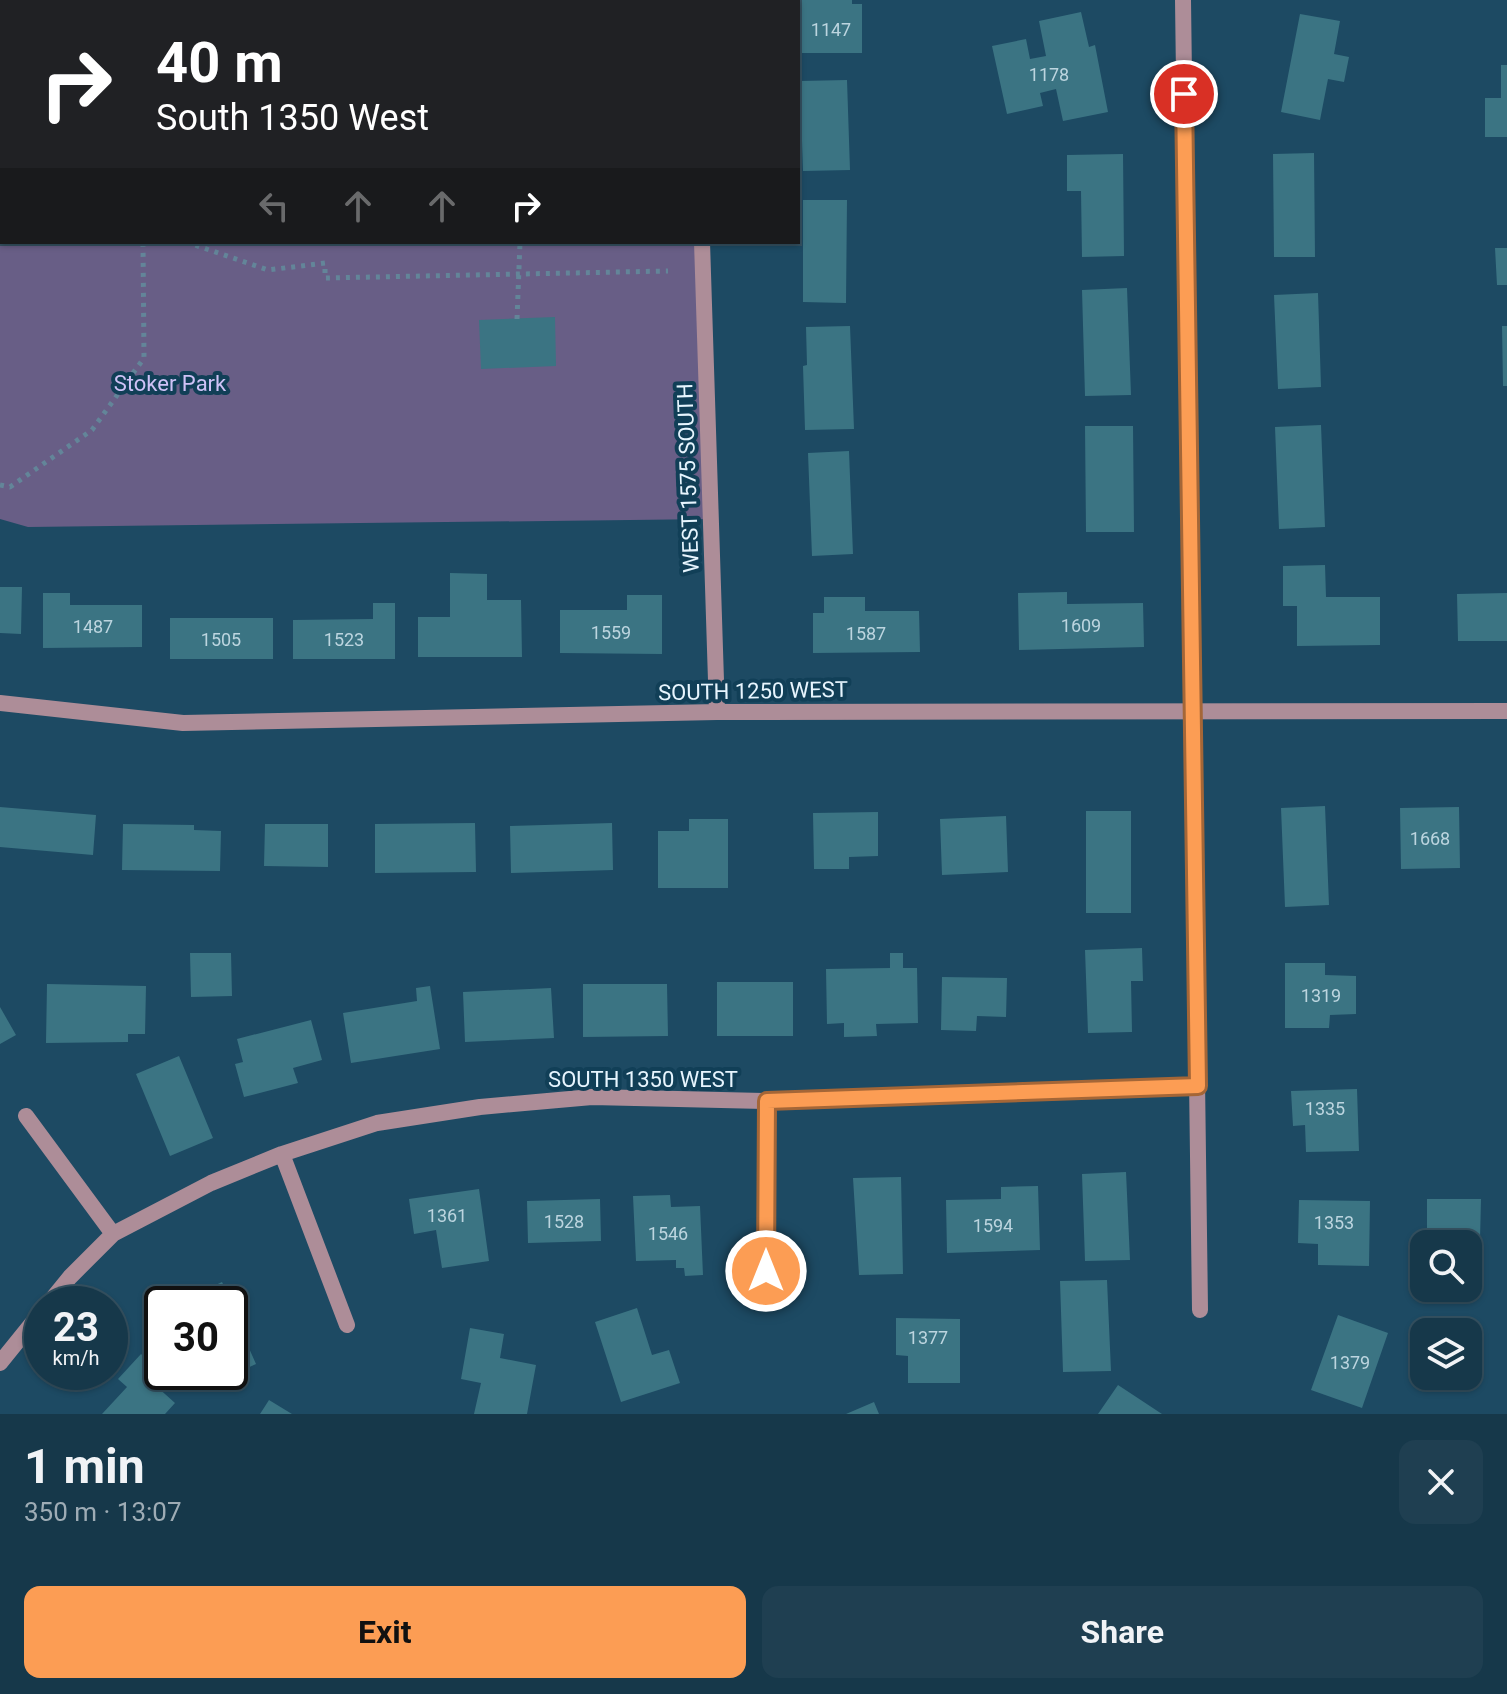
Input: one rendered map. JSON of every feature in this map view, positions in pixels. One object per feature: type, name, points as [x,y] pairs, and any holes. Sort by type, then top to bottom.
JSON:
[{"type":"street","points":[[1183,0],[1200,1310]]},
{"type":"street","name":"WEST 1575 SOUTH","points":[[702,244],[717,712]]},
{"type":"street","name":"SOUTH 1250 WEST","points":[[0,703],[183,723],[717,712],[1507,711]]},
{"type":"street","name":"SOUTH 1350 WEST","points":[[63,1286],[113,1234],[211,1183],[282,1154],[377,1123],[480,1107],[592,1097],[767,1101],[1198,1086]]},
{"type":"street","points":[[766,1303],[767,1101]]},
{"type":"street","points":[[26,1116],[113,1234]]},
{"type":"street","points":[[282,1154],[347,1325]]},
{"type":"street","points":[[0,1363],[24,1333]]},
{"type":"path","points":[[0,485],[10,487],[92,430],[144,358],[143,244]]},
{"type":"path","points":[[192,244],[268,270],[325,263],[325,278],[668,271]]},
{"type":"path","points":[[517,319],[520,244]]},
{"type":"green space","name":"Stoker Park","points":[[0,244],[706,244],[712,519],[28,527],[0,519]]},
{"type":"building","points":[[801,0],[852,0],[852,4],[862,4],[862,53],[801,53]]},
{"type":"building","points":[[1081,12],[1089,47],[1095,45],[1108,112],[1063,121],[1056,89],[1040,93],[1043,106],[1007,114],[992,46],[1026,39],[1030,59],[1046,56],[1039,21]]},
{"type":"building","points":[[1300,14],[1340,21],[1334,54],[1349,57],[1344,82],[1328,79],[1320,120],[1281,112]]},
{"type":"building","points":[[1501,65],[1507,65],[1507,137],[1485,137],[1485,98],[1501,98]]},
{"type":"building","points":[[847,80],[850,170],[803,171],[800,81]]},
{"type":"building","points":[[1314,153],[1315,257],[1274,257],[1273,154]]},
{"type":"building","points":[[1123,154],[1124,256],[1082,257],[1081,191],[1067,191],[1067,155]]},
{"type":"building","points":[[803,200],[847,200],[846,303],[803,302]]},
{"type":"building","points":[[1495,248],[1507,248],[1507,285],[1497,285]]},
{"type":"building","points":[[1127,288],[1131,395],[1085,396],[1082,290]]},
{"type":"building","points":[[1318,293],[1321,387],[1278,389],[1274,295]]},
{"type":"building","points":[[555,317],[556,366],[481,369],[479,320]]},
{"type":"building","points":[[850,326],[854,429],[805,430],[803,366],[807,365],[806,327]]},
{"type":"building","points":[[1502,326],[1507,326],[1507,386],[1503,386]]},
{"type":"building","points":[[1321,425],[1325,527],[1279,529],[1275,427]]},
{"type":"building","points":[[1085,426],[1133,426],[1134,532],[1086,532]]},
{"type":"building","points":[[849,451],[853,554],[812,556],[808,453]]},
{"type":"building","points":[[1325,565],[1326,597],[1380,597],[1380,645],[1297,646],[1297,606],[1283,606],[1283,566]]},
{"type":"building","points":[[450,573],[487,574],[487,600],[521,600],[522,657],[418,657],[418,617],[450,617]]},
{"type":"building","points":[[0,587],[22,587],[21,634],[0,633]]},
{"type":"building","points":[[1067,592],[1067,604],[1143,603],[1144,647],[1019,650],[1018,593]]},
{"type":"building","points":[[43,593],[70,593],[70,605],[142,605],[142,647],[43,648]]},
{"type":"building","points":[[1507,593],[1507,641],[1458,641],[1457,594]]},
{"type":"building","points":[[627,595],[662,595],[662,654],[560,653],[560,610],[627,610]]},
{"type":"building","points":[[824,597],[865,597],[865,611],[919,611],[920,652],[813,653],[813,613],[824,613]]},
{"type":"building","points":[[373,603],[395,603],[395,659],[293,659],[293,620],[373,619]]},
{"type":"building","points":[[170,618],[273,618],[273,659],[170,659]]},
{"type":"building","points":[[1325,806],[1329,905],[1285,907],[1281,808]]},
{"type":"building","points":[[0,807],[96,815],[93,855],[0,847]]},
{"type":"building","points":[[1459,807],[1460,868],[1401,869],[1400,808]]},
{"type":"building","points":[[1086,811],[1131,811],[1131,913],[1086,913]]},
{"type":"building","points":[[878,812],[878,856],[849,857],[849,869],[814,869],[813,813]]},
{"type":"building","points":[[1006,816],[1008,872],[942,875],[940,819]]},
{"type":"building","points":[[689,819],[728,819],[728,888],[658,888],[658,831],[689,831]]},
{"type":"building","points":[[475,823],[476,872],[375,873],[375,824]]},
{"type":"building","points":[[612,823],[613,870],[511,873],[510,826]]},
{"type":"building","points":[[123,824],[194,825],[194,830],[221,831],[220,871],[122,870]]},
{"type":"building","points":[[265,824],[328,824],[328,867],[264,866]]},
{"type":"building","points":[[1142,948],[1143,981],[1131,981],[1132,1032],[1088,1033],[1085,950]]},
{"type":"building","points":[[190,953],[231,953],[232,996],[191,997]]},
{"type":"building","points":[[890,953],[903,953],[903,968],[917,968],[918,1023],[876,1024],[877,1036],[844,1037],[844,1023],[827,1024],[826,969],[890,968]]},
{"type":"building","points":[[1285,963],[1325,963],[1325,975],[1356,976],[1356,1014],[1330,1015],[1329,1028],[1285,1028]]},
{"type":"building","points":[[942,977],[1007,978],[1006,1017],[977,1016],[976,1031],[941,1030]]},
{"type":"building","points":[[717,982],[793,982],[793,1036],[717,1036]]},
{"type":"building","points":[[47,984],[146,986],[145,1034],[128,1034],[128,1042],[46,1043]]},
{"type":"building","points":[[583,984],[667,984],[668,1036],[583,1037]]},
{"type":"building","points":[[430,986],[440,1049],[351,1063],[343,1013],[417,1001],[416,988]]},
{"type":"building","points":[[551,988],[554,1038],[465,1042],[463,992]]},
{"type":"building","points":[[0,1007],[16,1035],[0,1044]]},
{"type":"building","points":[[311,1020],[322,1060],[293,1068],[298,1083],[244,1097],[235,1064],[243,1062],[237,1039]]},
{"type":"building","points":[[179,1056],[213,1138],[170,1156],[136,1074]]},
{"type":"building","points":[[1357,1089],[1359,1151],[1306,1152],[1305,1125],[1293,1126],[1291,1091]]},
{"type":"building","points":[[1126,1172],[1130,1260],[1085,1261],[1082,1174]]},
{"type":"building","points":[[901,1177],[903,1274],[859,1275],[853,1178]]},
{"type":"building","points":[[1038,1186],[1040,1250],[947,1253],[946,1200],[1001,1199],[1001,1187]]},
{"type":"building","points":[[479,1189],[489,1261],[442,1268],[436,1230],[414,1234],[409,1199]]},
{"type":"building","points":[[670,1195],[671,1207],[700,1206],[703,1275],[685,1276],[684,1268],[676,1268],[676,1260],[636,1261],[633,1196]]},
{"type":"building","points":[[600,1199],[601,1241],[528,1243],[527,1201]]},
{"type":"building","points":[[1427,1199],[1481,1199],[1480,1230],[1427,1230]]},
{"type":"building","points":[[1299,1200],[1370,1201],[1369,1266],[1318,1265],[1318,1244],[1298,1243]]},
{"type":"building","points":[[1107,1280],[1111,1371],[1063,1372],[1060,1281]]},
{"type":"building","points":[[637,1308],[652,1355],[669,1350],[680,1383],[621,1402],[595,1322]]},
{"type":"building","points":[[1338,1315],[1388,1333],[1362,1408],[1311,1390]]},
{"type":"building","points":[[896,1318],[960,1319],[960,1383],[908,1383],[908,1356],[896,1355]]},
{"type":"building","points":[[470,1328],[504,1334],[500,1358],[536,1365],[527,1414],[474,1414],[481,1383],[461,1379]]},
{"type":"building","points":[[248,1346],[256,1364],[248,1368]]},
{"type":"building","points":[[141,1354],[144,1357],[144,1390],[161,1390],[175,1403],[165,1414],[102,1414],[124,1390],[128,1390],[128,1368]]},
{"type":"building","points":[[1118,1385],[1162,1414],[1098,1414]]},
{"type":"building","points":[[269,1400],[292,1414],[260,1414]]},
{"type":"building","points":[[874,1402],[879,1414],[846,1414]]},
{"type":"route","points":[[766,1271],[767,1101],[1198,1086],[1184,94]]}]
